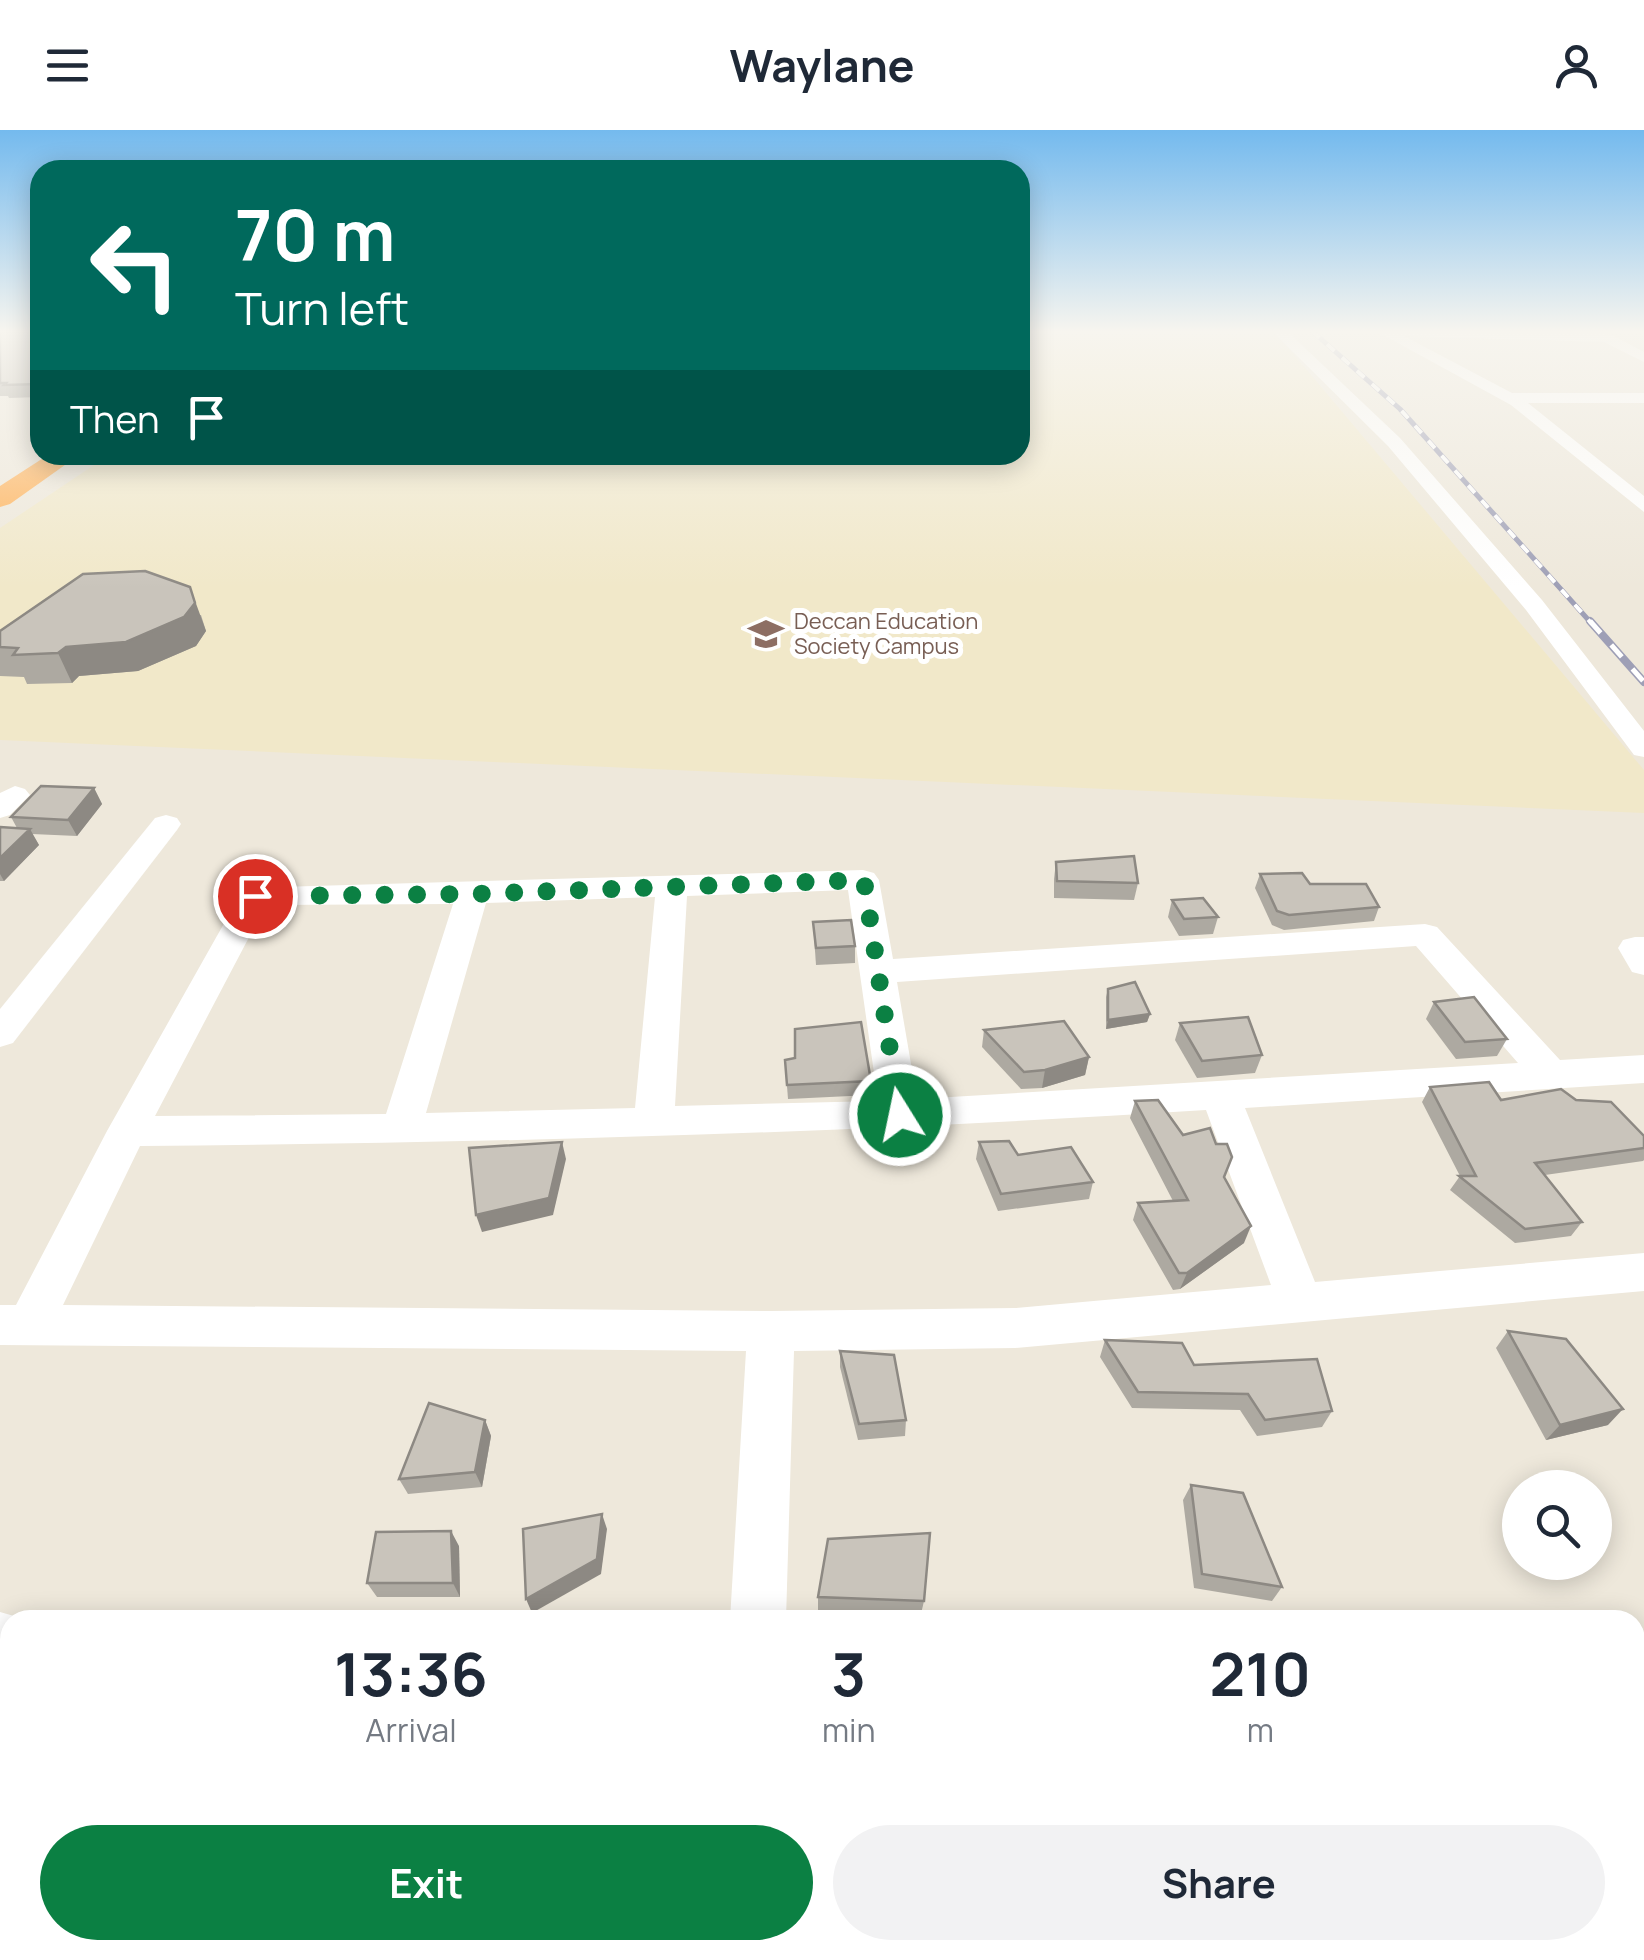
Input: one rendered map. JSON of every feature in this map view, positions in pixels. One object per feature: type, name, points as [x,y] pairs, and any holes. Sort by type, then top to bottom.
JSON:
[{"type":"highway","points":[[0,473],[30,454]]},
{"type":"highway","points":[[0,498],[51,465]]},
{"type":"street","points":[[1367,416],[1534,605],[1644,750]]},
{"type":"street","points":[[1532,416],[1644,506]]},
{"type":"street","points":[[1595,466],[1628,466]]},
{"type":"street","points":[[0,1034],[166,824]]},
{"type":"street","points":[[900,1115],[864,880],[472,894],[255,896],[127,1131],[15,1325],[771,1332],[1014,1328],[1644,1272]]},
{"type":"street","points":[[654,1122],[672,884]]},
{"type":"street","points":[[401,1129],[472,894]]},
{"type":"street","points":[[876,972],[1425,935],[1551,1075]]},
{"type":"street","points":[[1644,948],[1634,948],[1644,964]]},
{"type":"street","points":[[0,990],[36,991]]},
{"type":"street","points":[[127,1131],[401,1129],[900,1115],[1644,1069]]},
{"type":"street","points":[[1220,1095],[1301,1302]]},
{"type":"street","points":[[758,1610],[771,1332]]},
{"type":"shaded area","name":"Deccan Education Society Campus","points":[[1030,416],[1346,416],[1644,770],[1644,813],[0,740],[0,528],[94,465],[1030,465]]},
{"type":"building","points":[[145,571],[190,587],[195,603],[184,617],[126,642],[66,647],[58,653],[13,655],[18,648],[0,647],[0,631],[83,574]]},
{"type":"building","points":[[41,786],[94,788],[68,820],[11,817]]},
{"type":"building","points":[[0,827],[30,829],[0,858]]},
{"type":"building","points":[[1134,856],[1138,883],[1057,881],[1056,862]]},
{"type":"building","points":[[1302,873],[1310,884],[1366,884],[1379,907],[1289,915],[1277,911],[1260,874]]},
{"type":"building","points":[[1203,898],[1218,917],[1184,919],[1172,900]]},
{"type":"building","points":[[851,920],[855,946],[816,948],[813,922]]},
{"type":"building","points":[[1135,982],[1150,1014],[1108,1020],[1108,989]]},
{"type":"building","points":[[1474,997],[1507,1039],[1465,1042],[1434,1002]]},
{"type":"building","points":[[1248,1017],[1262,1055],[1202,1061],[1180,1023]]},
{"type":"building","points":[[1064,1021],[1089,1057],[1045,1070],[1024,1072],[984,1030]]},
{"type":"building","points":[[861,1022],[871,1081],[787,1085],[785,1060],[795,1058],[795,1029]]},
{"type":"building","points":[[1489,1082],[1501,1100],[1561,1089],[1576,1100],[1611,1102],[1644,1136],[1644,1148],[1535,1163],[1582,1222],[1525,1229],[1459,1176],[1476,1176],[1430,1087]]},
{"type":"building","points":[[1158,1100],[1183,1135],[1210,1128],[1216,1144],[1227,1144],[1232,1157],[1224,1177],[1251,1226],[1187,1273],[1179,1273],[1138,1203],[1188,1200],[1135,1101]]},
{"type":"building","points":[[1009,1141],[1018,1155],[1071,1147],[1093,1182],[1001,1194],[979,1142]]},
{"type":"building","points":[[562,1142],[549,1198],[476,1215],[469,1148]]},
{"type":"building","points":[[1508,1331],[1566,1339],[1623,1409],[1560,1425]]},
{"type":"building","points":[[1105,1340],[1182,1343],[1194,1365],[1317,1359],[1332,1411],[1265,1420],[1248,1394],[1138,1392]]},
{"type":"building","points":[[840,1351],[894,1355],[906,1420],[859,1424]]},
{"type":"building","points":[[429,1403],[485,1420],[475,1472],[399,1479]]},
{"type":"building","points":[[1191,1485],[1243,1493],[1282,1587],[1202,1574]]},
{"type":"building","points":[[602,1514],[597,1559],[526,1599],[523,1529]]},
{"type":"building","points":[[451,1531],[453,1583],[367,1583],[376,1532]]},
{"type":"building","points":[[930,1533],[924,1601],[818,1597],[828,1539]]},
{"type":"railway","points":[[1407,416],[1592,624]]},
{"type":"railway","points":[[1590,621],[1644,682]]},
{"type":"place","name":"Deccan Education Society Campus","points":[[766,634]]},
{"type":"route","points":[[255,896],[472,894],[864,880],[900,1115]]}]
